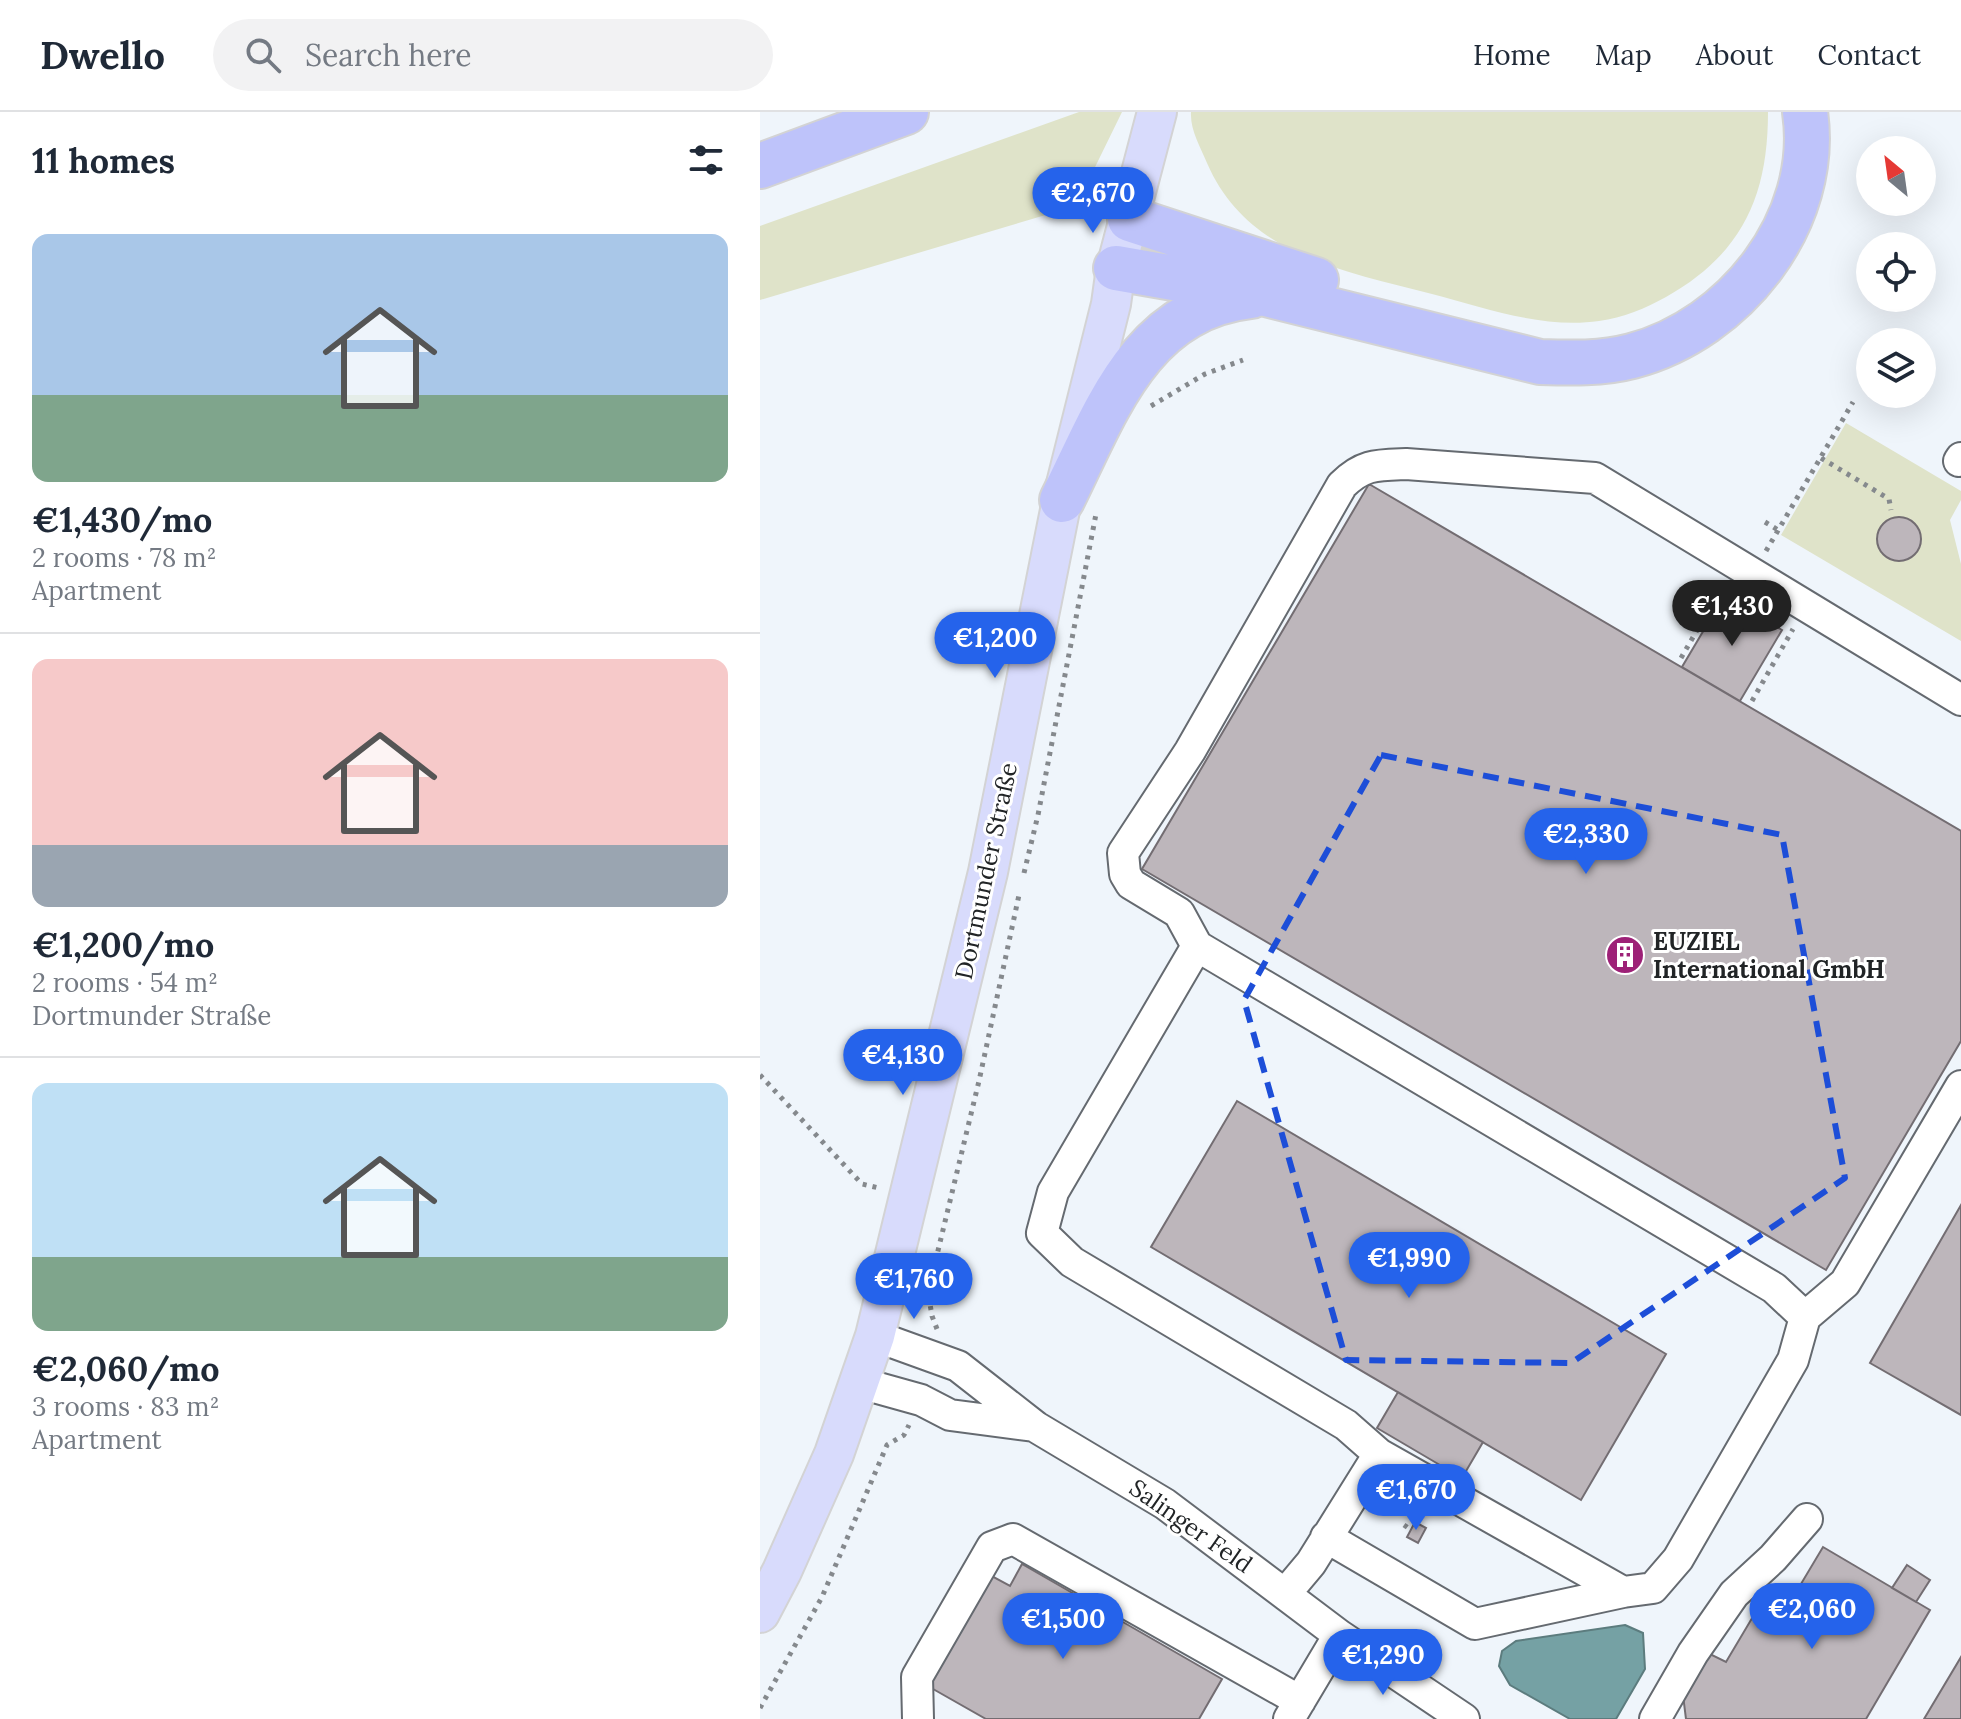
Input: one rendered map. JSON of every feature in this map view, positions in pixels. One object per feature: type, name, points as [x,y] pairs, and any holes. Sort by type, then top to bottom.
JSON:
[{"type":"highway","points":[[760,166],[906,112]]},
{"type":"highway","points":[[1130,219],[1266,265],[1443,319],[1548,345],[1608,342],[1664,325],[1709,297],[1747,257],[1779,204],[1789,143],[1785,112]]},
{"type":"highway","points":[[1116,268],[1266,294],[1540,362],[1586,363],[1632,356],[1676,339],[1717,314],[1751,281],[1779,244],[1802,185],[1807,126],[1805,112]]},
{"type":"highway","points":[[1062,500],[1117,391],[1146,348],[1165,330],[1209,305],[1226,299],[1266,294]]},
{"type":"main road","name":"Dortmunder Straße","points":[[760,1613],[834,1454],[875,1336],[988,872],[1062,500],[1111,304],[1116,268],[1157,112]]},
{"type":"street","points":[[1805,1317],[1774,1288],[1197,946],[1179,913],[1131,884],[1125,874],[1123,853],[1190,751],[1342,485],[1355,471],[1377,465],[1406,464],[1595,478],[1961,700]]},
{"type":"street","points":[[1197,946],[1053,1192],[1042,1233],[1072,1262],[1346,1425],[1379,1454],[1623,1592]]},
{"type":"street","points":[[1326,1537],[1475,1624],[1653,1588],[1678,1559],[1793,1360],[1805,1317],[1845,1283],[1961,1086]]},
{"type":"street","name":"Salinger Feld","points":[[875,1336],[958,1366],[1036,1427],[1165,1504],[1339,1635],[1464,1719]]},
{"type":"street","name":"Salinger Feld","points":[[860,1383],[921,1400],[950,1415],[1036,1427]]},
{"type":"street","points":[[1285,1594],[1311,1563],[1379,1454]]},
{"type":"street","points":[[1655,1719],[1693,1653],[1734,1594],[1773,1558],[1807,1519]]},
{"type":"street","points":[[918,1719],[917,1677],[992,1547],[1013,1539],[1294,1710],[1339,1635]]},
{"type":"path","points":[[1142,411],[1205,374],[1243,360]]},
{"type":"path","points":[[1681,658],[1730,574],[1747,583],[1853,402]]},
{"type":"path","points":[[1821,458],[1889,499],[1891,510]]},
{"type":"path","points":[[1765,522],[1778,530]]},
{"type":"path","points":[[1752,701],[1794,627]]},
{"type":"path","points":[[760,1075],[862,1184],[912,1193]]},
{"type":"path","points":[[1404,1525],[1411,1530]]},
{"type":"highlighted area","points":[[1381,755],[1782,835],[1845,1178],[1571,1363],[1346,1360],[1244,1000]]},
{"type":"green space","points":[[1079,112],[1122,112],[1076,206],[760,300],[760,226]]},
{"type":"green space","points":[[1191,112],[1768,112],[1767,143],[1756,197],[1732,242],[1714,262],[1666,297],[1642,309],[1608,320],[1578,323],[1514,316],[1366,277],[1302,255],[1273,239],[1247,219],[1225,194],[1196,138]]},
{"type":"green space","points":[[1846,423],[1961,491],[1961,500],[1950,520],[1961,564],[1961,641],[1781,535]]},
{"type":"water","points":[[1625,1625],[1643,1633],[1645,1669],[1616,1719],[1570,1719],[1510,1685],[1499,1666],[1502,1651],[1516,1641]]},
{"type":"building","name":"EUZIEL International GmbH","points":[[1369,484],[1961,831],[1961,1041],[1826,1270],[1142,869]]},
{"type":"building","points":[[1899,517],[1915,523],[1921,539],[1915,555],[1899,561],[1883,555],[1877,539],[1883,523]]},
{"type":"building","points":[[1724,596],[1782,630],[1740,701],[1682,667]]},
{"type":"building","points":[[1237,1101],[1666,1354],[1581,1500],[1151,1247]]},
{"type":"building","points":[[1961,1205],[1961,1415],[1870,1363]]},
{"type":"building","points":[[1398,1392],[1483,1442],[1462,1478],[1377,1428]]},
{"type":"building","points":[[1415,1522],[1426,1528],[1418,1543],[1407,1537]]},
{"type":"building","points":[[1823,1547],[1930,1610],[1866,1719],[1686,1719],[1683,1695],[1708,1653],[1726,1662],[1764,1598],[1798,1589]]},
{"type":"building","points":[[1022,1564],[1222,1679],[1199,1719],[986,1719],[926,1685],[990,1575],[1010,1586]]},
{"type":"building","points":[[1907,1565],[1930,1580],[1916,1602],[1892,1588]]},
{"type":"building","points":[[1961,1657],[1961,1719],[1924,1719]]},
{"type":"place","name":"EUZIEL International GmbH","points":[[1625,955]]}]
